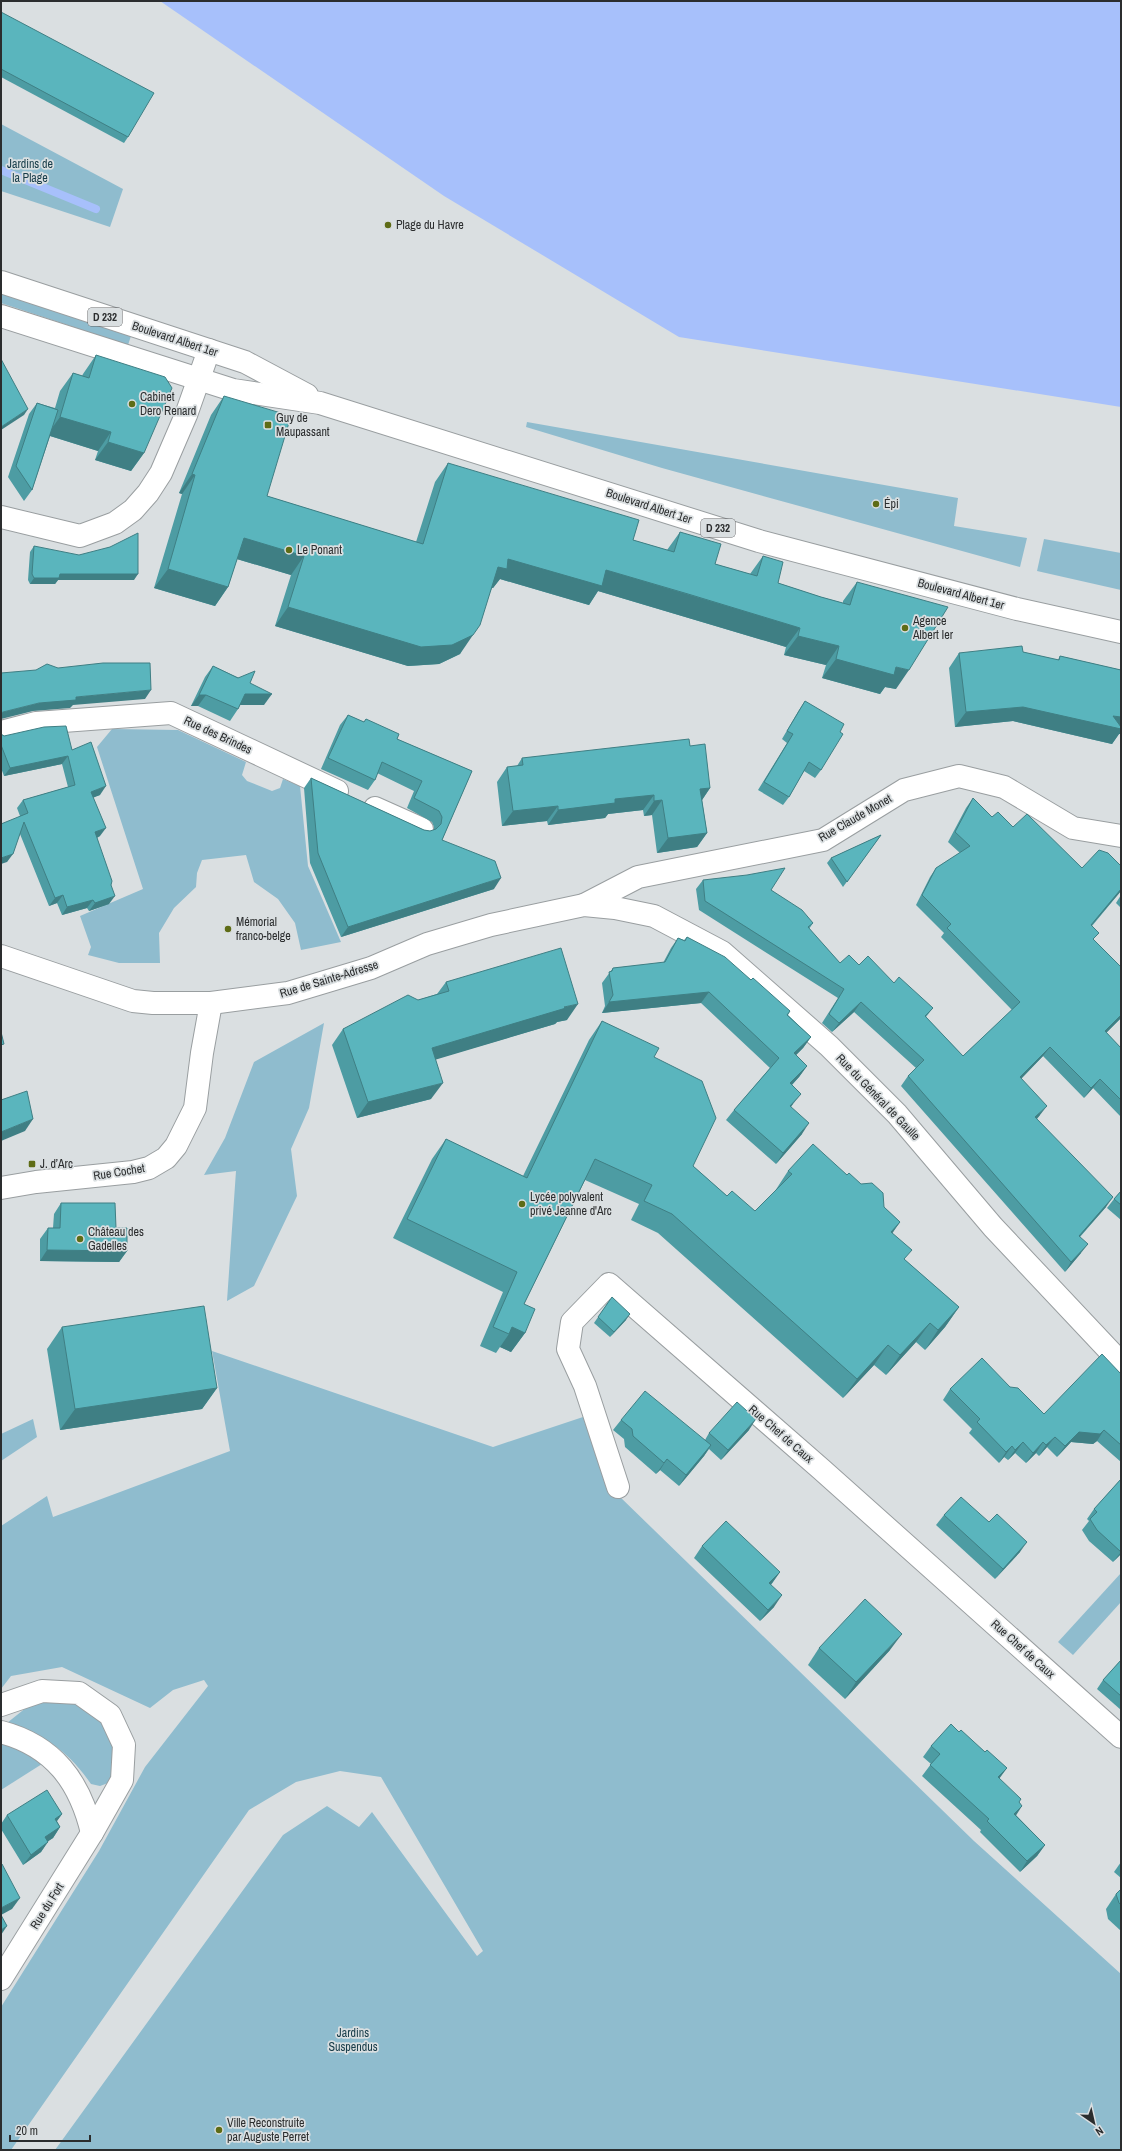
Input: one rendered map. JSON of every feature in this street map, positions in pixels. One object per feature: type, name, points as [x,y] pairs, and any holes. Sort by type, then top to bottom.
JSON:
[{"type":"street","name":"Boulevard Albert 1er","points":[[1,282],[245,362],[320,403]]},
{"type":"street","name":"Boulevard Albert 1er","points":[[1,316],[198,380],[234,390],[320,403],[759,541],[1017,609],[1121,632]]},
{"type":"street","points":[[1,517],[80,536],[115,523],[133,510],[148,494],[161,473],[186,414],[209,350]]},
{"type":"street","name":"Rue des Brindes","points":[[1,732],[36,723],[170,713],[422,829]]},
{"type":"street","name":"Rue Claude Monet","points":[[584,906],[638,877],[823,840],[904,790],[959,776],[1004,787],[1073,828],[1121,836]]},
{"type":"street","name":"Rue de Sainte-Adresse","points":[[1,956],[133,1001],[152,1003],[211,1003],[288,993],[371,968],[427,944],[484,927],[584,906]]},
{"type":"street","name":"Rue du Général de Gaulle","points":[[584,906],[615,908],[654,916],[722,952],[829,1046],[897,1114],[993,1227],[1121,1363]]},
{"type":"street","name":"Rue Cochet","points":[[1,1188],[36,1182],[133,1172],[149,1168],[166,1158],[176,1146],[195,1108],[202,1053],[211,1003]]},
{"type":"street","name":"Rue Chef de Caux","points":[[618,1487],[585,1386],[568,1349],[572,1322],[609,1284],[821,1469],[1121,1737]]},
{"type":"street","name":"Rue du Fort","points":[[1,1705],[42,1691],[79,1693],[110,1716],[124,1745],[122,1780],[92,1834],[1,1980]]},
{"type":"street","points":[[1,1732],[14,1735],[46,1753],[69,1775],[86,1808],[92,1834]]},
{"type":"green space","name":"Jardins de la Plage","points":[[1,124],[123,189],[110,227],[1,191]]},
{"type":"green space","points":[[1,292],[131,336],[128,345],[1,303]]},
{"type":"green space","points":[[527,422],[958,498],[954,526],[1027,538],[1020,567],[662,468],[526,427]]},
{"type":"green space","points":[[1044,539],[1121,553],[1121,590],[1037,571]]},
{"type":"green space","points":[[112,729],[178,730],[246,762],[242,775],[247,781],[272,791],[280,788],[283,779],[300,786],[308,866],[341,942],[301,950],[295,923],[278,899],[254,882],[246,855],[202,860],[197,873],[196,887],[174,908],[159,933],[160,963],[119,963],[88,955],[91,947],[80,916],[143,889],[97,747]]},
{"type":"green space","points":[[324,1023],[309,1108],[291,1149],[297,1196],[254,1286],[227,1301],[236,1171],[204,1175],[225,1138],[254,1062]]},
{"type":"green space","name":"Jardins Suspendus","points":[[212,1351],[493,1447],[586,1416],[617,1494],[974,1841],[1121,1974],[1121,2150],[55,2150],[283,1835],[327,1806],[359,1827],[372,1812],[477,1956],[483,1951],[381,1777],[340,1771],[296,1782],[249,1810],[11,2150],[1,2150],[1,2007],[99,1851],[145,1767],[208,1686],[204,1680],[173,1690],[150,1708],[62,1667],[11,1676],[1,1689],[1,1526],[47,1496],[53,1517],[230,1451]]},
{"type":"green space","points":[[33,1419],[37,1437],[1,1461],[1,1434]]},
{"type":"green space","points":[[1121,1573],[1121,1602],[1073,1655],[1058,1642]]},
{"type":"green space","points":[[49,1699],[68,1701],[84,1707],[96,1716],[107,1728],[115,1749],[111,1779],[108,1783],[100,1786],[91,1784],[73,1761],[64,1753],[44,1739],[7,1723],[32,1703]]},
{"type":"green space","points":[[1,1744],[23,1751],[42,1764],[1,1790]]},
{"type":"water","points":[[160,1],[1121,1],[1121,407],[679,337],[444,196]]},
{"type":"building","points":[[1,12],[154,93],[128,137],[1,69]]},
{"type":"building","points":[[96,355],[165,377],[172,388],[144,453],[108,442],[111,432],[60,417],[73,373],[89,378]]},
{"type":"building","points":[[1,359],[28,409],[1,427]]},
{"type":"building","points":[[224,396],[291,416],[267,496],[423,544],[448,463],[639,520],[633,540],[674,552],[680,532],[721,544],[715,564],[757,576],[763,556],[783,562],[778,583],[821,597],[850,605],[857,582],[948,607],[909,670],[896,667],[894,675],[836,659],[839,646],[798,636],[800,628],[688,594],[606,570],[602,586],[508,559],[507,569],[498,567],[480,625],[473,635],[452,645],[421,647],[288,607],[304,556],[244,538],[228,587],[168,569],[195,475],[192,474]]},
{"type":"building","points":[[37,403],[58,410],[32,490],[16,466]]},
{"type":"building","points":[[138,533],[138,574],[60,574],[59,578],[34,578],[32,574],[34,546],[79,555],[110,547]]},
{"type":"building","points":[[1022,646],[1023,652],[1059,660],[1060,656],[1121,670],[1121,717],[1113,716],[1121,729],[1023,707],[966,712],[959,653]]},
{"type":"building","points":[[103,663],[150,663],[151,690],[76,697],[76,700],[39,703],[1,713],[1,673],[36,670],[47,664],[58,668]]},
{"type":"building","points":[[213,666],[238,678],[255,671],[250,683],[272,694],[245,694],[238,709],[206,695],[199,695]]},
{"type":"building","points":[[805,701],[844,724],[840,732],[843,734],[821,770],[809,762],[789,797],[764,782],[793,734],[787,731]]},
{"type":"building","points":[[348,715],[364,722],[366,719],[399,734],[397,739],[472,771],[442,840],[495,861],[501,878],[348,927],[318,853],[311,778],[424,830],[430,831],[436,829],[441,824],[442,817],[439,811],[414,798],[422,781],[382,762],[375,780],[328,758]]},
{"type":"building","points":[[66,726],[72,750],[91,742],[106,786],[91,792],[106,828],[95,832],[112,881],[111,885],[115,896],[95,903],[93,900],[67,907],[63,895],[55,898],[24,822],[13,854],[1,858],[1,824],[28,813],[23,800],[75,785],[68,756],[10,768],[1,745],[1,734],[4,736],[44,727]]},
{"type":"building","points":[[689,739],[690,746],[705,744],[710,788],[700,789],[707,833],[668,838],[662,800],[654,801],[654,795],[615,799],[615,803],[558,810],[558,806],[513,811],[507,767],[523,765],[522,758]]},
{"type":"building","points":[[973,798],[992,817],[998,812],[1013,827],[1027,814],[1082,868],[1099,850],[1108,853],[1121,866],[1121,889],[1091,925],[1099,933],[1093,939],[1121,967],[1121,1015],[1105,1031],[1121,1048],[1121,1100],[1100,1079],[1091,1088],[1050,1047],[1020,1077],[1047,1106],[1035,1117],[1113,1197],[1079,1236],[1088,1244],[1071,1262],[908,1076],[924,1060],[861,1002],[839,1023],[829,1014],[844,989],[705,901],[703,880],[747,875],[785,868],[771,890],[802,910],[813,923],[808,927],[840,963],[849,955],[859,965],[868,956],[894,983],[899,977],[933,1008],[925,1016],[963,1056],[1020,1002],[947,928],[951,924],[922,895],[936,868],[970,846],[955,832]]},
{"type":"building","points":[[881,835],[847,882],[831,858]]},
{"type":"building","points":[[687,937],[725,957],[751,980],[753,978],[790,1011],[787,1015],[811,1037],[794,1053],[807,1066],[790,1083],[801,1094],[790,1106],[809,1123],[783,1153],[734,1110],[779,1058],[709,992],[609,1002],[613,995],[609,972],[612,971],[613,968],[665,962],[678,938],[685,941]]},
{"type":"building","points":[[561,948],[578,1004],[432,1048],[443,1083],[368,1102],[343,1029],[408,995],[418,1000],[449,991],[446,982]]},
{"type":"building","points":[[602,1021],[659,1048],[654,1057],[702,1081],[716,1118],[693,1166],[727,1196],[732,1191],[755,1211],[792,1174],[788,1171],[813,1144],[847,1175],[849,1173],[861,1184],[872,1183],[883,1193],[884,1207],[900,1222],[891,1232],[912,1250],[904,1259],[959,1307],[938,1330],[930,1323],[900,1355],[888,1345],[857,1379],[672,1214],[644,1201],[652,1185],[595,1159],[524,1304],[535,1309],[525,1333],[512,1327],[509,1334],[493,1327],[517,1272],[407,1219],[446,1139],[527,1178]]},
{"type":"building","points":[[1,1032],[4,1044],[1,1045]]},
{"type":"building","points":[[27,1091],[33,1119],[1,1132],[1,1100]]},
{"type":"building","points":[[1121,1191],[1121,1205],[1114,1199]]},
{"type":"building","name":"Château des Gadelles","points":[[61,1203],[115,1203],[116,1228],[127,1228],[127,1251],[47,1250],[48,1228],[60,1228]]},
{"type":"building","points":[[612,1297],[630,1314],[614,1332],[598,1317]]},
{"type":"building","points":[[204,1306],[217,1388],[75,1409],[62,1327]]},
{"type":"building","points":[[1102,1354],[1121,1374],[1121,1445],[1104,1430],[1100,1434],[1079,1432],[1065,1446],[1055,1437],[1046,1445],[1043,1442],[1033,1453],[1023,1442],[1015,1450],[1012,1446],[1006,1452],[977,1422],[980,1419],[950,1389],[982,1358],[1010,1387],[1018,1388],[1044,1414]]},
{"type":"building","points":[[645,1391],[711,1445],[686,1475],[667,1459],[664,1463],[633,1436],[632,1429],[621,1420]]},
{"type":"building","points":[[737,1402],[756,1419],[728,1450],[709,1433]]},
{"type":"building","points":[[1121,1479],[1121,1552],[1097,1530],[1090,1519],[1097,1512],[1094,1509]]},
{"type":"building","points":[[961,1497],[989,1522],[997,1514],[1027,1542],[1003,1569],[944,1515]]},
{"type":"building","points":[[726,1521],[780,1572],[769,1583],[782,1595],[768,1610],[702,1546]]},
{"type":"building","points":[[865,1599],[902,1634],[856,1682],[819,1648]]},
{"type":"building","points":[[1121,1660],[1121,1696],[1103,1680]]},
{"type":"building","points":[[951,1724],[959,1732],[961,1730],[985,1752],[987,1750],[1007,1768],[998,1777],[1021,1799],[1019,1802],[1022,1806],[1014,1814],[1045,1845],[1027,1861],[987,1821],[989,1819],[930,1765],[940,1754],[931,1746]]},
{"type":"building","points":[[47,1790],[62,1814],[55,1819],[60,1827],[45,1837],[48,1842],[31,1855],[7,1815]]},
{"type":"building","points":[[2,1864],[20,1898],[1,1908],[1,1865]]},
{"type":"building","points":[[1121,1889],[1121,1905],[1116,1894]]},
{"type":"building","points":[[1,1915],[7,1926],[1,1930]]},
{"type":"waterway","points":[[1,170],[96,209]]},
{"type":"place","name":"Plage du Havre","points":[[388,225]]},
{"type":"place","name":"Cabinet Dero Renard","points":[[132,404]]},
{"type":"place","name":"Guy de Maupassant","points":[[268,425]]},
{"type":"place","name":"Épi","points":[[876,504]]},
{"type":"place","name":"Le Ponant","points":[[289,550]]},
{"type":"place","name":"Agence Albert Ier","points":[[905,628]]},
{"type":"place","name":"Mémorial franco-belge","points":[[228,929]]},
{"type":"place","name":"J. d’Arc","points":[[32,1164]]},
{"type":"place","name":"Lycée polyvalent privé Jeanne d'Arc","points":[[522,1204]]},
{"type":"place","name":"Château des Gadelles","points":[[80,1239]]},
{"type":"place","name":"Ville Reconstruite par Auguste Perret","points":[[219,2130]]}]
